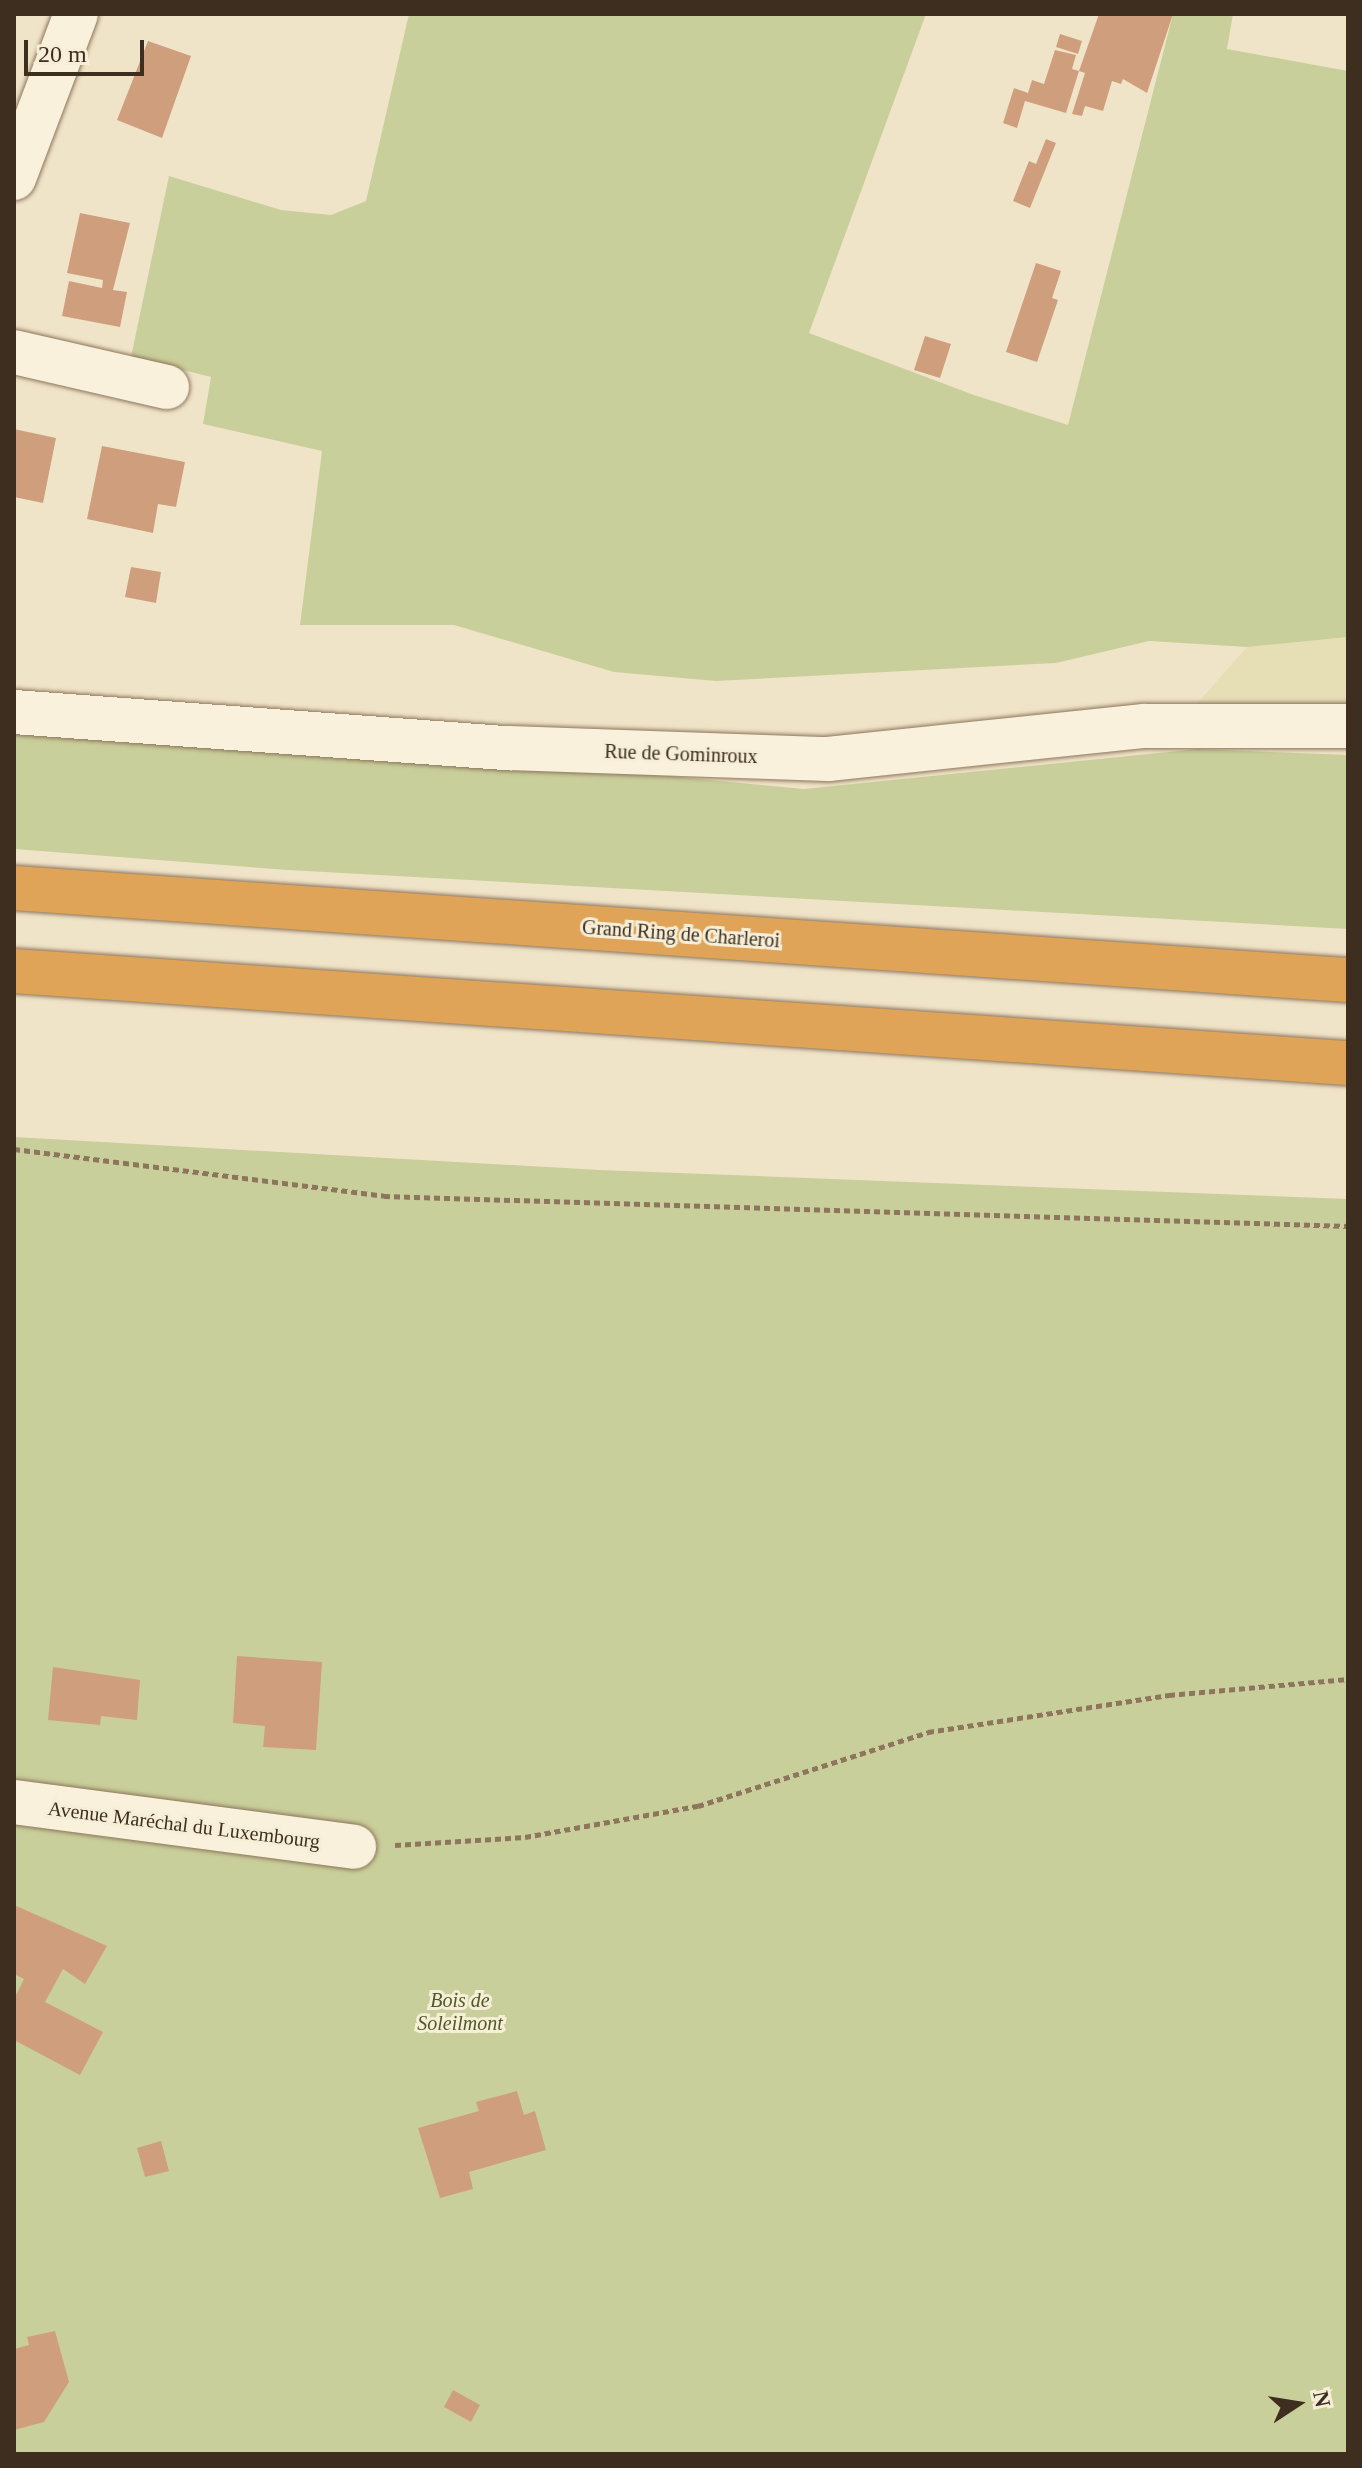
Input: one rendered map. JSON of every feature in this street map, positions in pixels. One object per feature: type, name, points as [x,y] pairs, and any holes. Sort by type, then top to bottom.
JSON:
[{"type":"highway","name":"Grand Ring de Charleroi","points":[[14,888],[1348,980]]},
{"type":"highway","points":[[14,971],[1348,1063]]},
{"type":"street","points":[[14,178],[76,14]]},
{"type":"street","points":[[14,352],[167,387]]},
{"type":"street","name":"Rue de Gominroux","points":[[14,712],[509,748],[828,759],[1144,726],[1348,726]]},
{"type":"street","name":"Avenue Maréchal du Luxembourg","points":[[14,1802],[354,1847]]},
{"type":"path","points":[[14,1149],[384,1196],[1348,1226]]},
{"type":"path","points":[[354,1847],[525,1837],[698,1806],[928,1732],[1169,1695],[1348,1679]]},
{"type":"shaded area","points":[[1348,637],[1348,709],[1177,726],[1247,647]]},
{"type":"green space","points":[[409,14],[926,14],[809,333],[974,395],[1068,425],[1173,14],[1233,14],[1227,49],[1348,71],[1348,637],[1247,647],[1149,641],[1056,663],[716,681],[614,672],[454,625],[300,625],[322,451],[203,424],[211,377],[131,357],[169,176],[281,210],[331,215],[366,201]]},
{"type":"green space","points":[[14,713],[804,789],[1198,749],[1348,755],[1348,929],[288,870],[14,849]]},
{"type":"green space","name":"Bois de Soleilmont","points":[[14,1137],[600,1170],[1348,1199],[1348,2454],[14,2454]]},
{"type":"building","points":[[1099,14],[1173,14],[1147,93],[1123,79],[1121,84],[1112,81],[1103,111],[1085,106],[1082,116],[1072,114],[1085,73],[1079,71]]},
{"type":"building","points":[[1060,34],[1082,41],[1078,54],[1056,47]]},
{"type":"building","points":[[148,41],[191,56],[162,138],[117,120]]},
{"type":"building","points":[[1055,50],[1076,55],[1072,69],[1079,71],[1066,113],[1025,101],[1017,128],[1003,123],[1014,88],[1028,93],[1032,80],[1044,84]]},
{"type":"building","points":[[1046,139],[1056,143],[1030,208],[1013,201],[1029,161],[1036,164]]},
{"type":"building","points":[[80,213],[130,223],[113,290],[127,292],[120,327],[62,316],[69,281],[102,288],[103,280],[67,273]]},
{"type":"building","points":[[1036,263],[1061,271],[1052,298],[1058,300],[1037,362],[1006,352]]},
{"type":"building","points":[[925,336],[951,344],[940,378],[914,370]]},
{"type":"building","points":[[14,429],[56,438],[43,503],[14,497]]},
{"type":"building","points":[[102,446],[185,462],[176,507],[158,504],[153,533],[87,519]]},
{"type":"building","points":[[131,567],[161,572],[156,603],[125,597]]},
{"type":"building","points":[[237,1656],[322,1662],[316,1750],[263,1747],[265,1726],[233,1723]]},
{"type":"building","points":[[53,1667],[140,1680],[137,1720],[101,1716],[100,1725],[48,1720]]},
{"type":"building","points":[[14,1905],[107,1946],[85,1984],[63,1969],[45,2002],[103,2032],[80,2075],[14,2040],[14,1999],[24,1979],[14,1974]]},
{"type":"building","points":[[517,2091],[524,2115],[535,2111],[546,2150],[469,2172],[473,2189],[440,2198],[418,2128],[479,2111],[476,2102]]},
{"type":"building","points":[[161,2141],[169,2171],[145,2177],[137,2148]]},
{"type":"building","points":[[55,2331],[69,2382],[44,2422],[14,2430],[14,2349],[29,2345],[27,2337]]},
{"type":"building","points":[[453,2390],[480,2405],[471,2422],[444,2407]]}]
